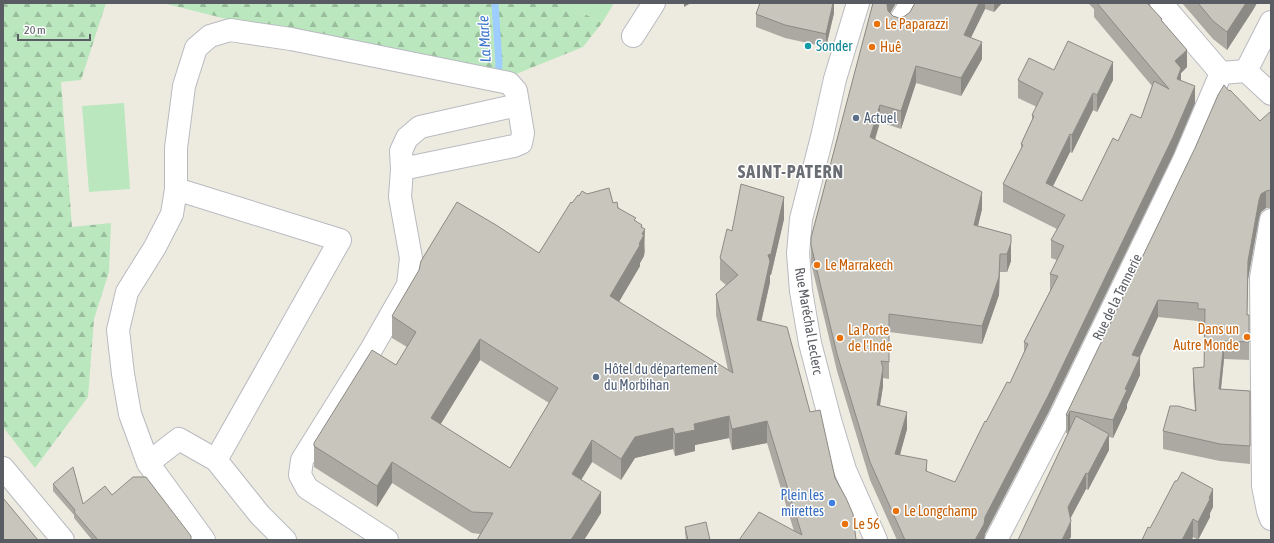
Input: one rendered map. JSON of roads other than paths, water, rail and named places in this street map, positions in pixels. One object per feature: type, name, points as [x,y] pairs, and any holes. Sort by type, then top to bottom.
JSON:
[{"type":"street","points":[[633,36],[654,3]]},
{"type":"street","name":"Rue Maréchal Leclerc","points":[[858,3],[835,79],[801,219],[798,253],[801,291],[810,343],[830,420],[846,470],[876,540]]},
{"type":"street","points":[[899,23],[910,3]]},
{"type":"street","points":[[1162,3],[1221,73],[1246,71],[1271,94]]},
{"type":"street","points":[[1246,71],[1271,22]]},
{"type":"street","points":[[204,540],[148,463],[130,414],[123,374],[118,330],[127,292],[155,247],[172,214],[176,188],[176,148],[184,86],[196,48],[210,36],[230,30],[291,39],[497,79],[509,83],[516,91],[523,133],[521,143],[514,146],[402,169]]},
{"type":"street","name":"Rue de la Tannerie","points":[[996,540],[1063,412],[1184,160],[1221,73]]},
{"type":"street","points":[[387,540],[307,488],[300,475],[302,460],[372,348],[408,285],[410,258],[400,198],[402,169],[401,151],[407,138],[420,126],[518,105]]},
{"type":"street","points":[[176,188],[340,240],[216,460]]},
{"type":"street","points":[[1269,515],[1263,486],[1262,278],[1271,220]]},
{"type":"street","points":[[148,463],[178,439],[216,460],[260,515],[285,540]]},
{"type":"street","points":[[3,468],[63,540]]},
{"type":"waterway","name":"La Marle","points":[[495,3],[499,64],[498,74]]},
{"type":"place","name":"Le Paparazzi","points":[[877,24]]},
{"type":"place","name":"Sonder","points":[[808,46]]},
{"type":"place","name":"Huê","points":[[872,47]]},
{"type":"place","name":"Actuel","points":[[856,118]]},
{"type":"place","name":"Le Marrakech","points":[[817,265]]},
{"type":"place","name":"Dans un Autre Monde","points":[[1247,337]]},
{"type":"place","name":"La Porte de l'Inde","points":[[840,338]]},
{"type":"place","name":"Hôtel du département du Morbihan","points":[[596,377]]},
{"type":"place","name":"Plein les mirettes","points":[[832,503]]},
{"type":"place","name":"Le Longchamp","points":[[896,511]]},
{"type":"place","name":"Le 56","points":[[845,524]]},
{"type":"district","name":"SAINT-PATERN","points":[[791,171]]}]
